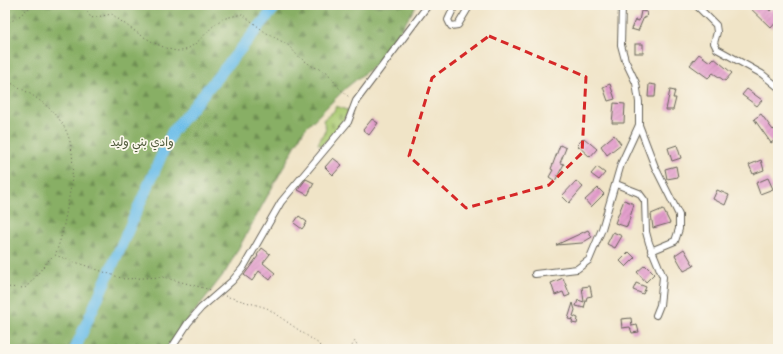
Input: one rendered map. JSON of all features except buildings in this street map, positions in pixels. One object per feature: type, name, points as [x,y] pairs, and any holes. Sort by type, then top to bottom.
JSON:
[{"type":"street","points":[[171,349],[188,323],[201,308],[232,281],[243,268],[281,202],[348,122],[356,101],[428,5]]},
{"type":"street","points":[[455,5],[448,20],[451,26],[458,25],[470,5]]},
{"type":"street","points":[[535,274],[578,269],[589,260],[602,229],[621,164],[639,125],[640,102],[636,83],[625,60],[622,45],[622,5]]},
{"type":"street","points":[[696,5],[718,29],[714,43],[717,48],[762,74],[778,87]]},
{"type":"street","points":[[639,125],[655,167],[679,216],[679,229],[675,241],[651,251]]},
{"type":"street","points":[[616,184],[638,193],[645,201],[646,232],[651,251],[663,277],[660,305],[656,315]]},
{"type":"path","points":[[5,23],[16,19],[32,5]]},
{"type":"path","points":[[79,5],[85,7],[91,18],[112,14],[131,29],[147,38],[170,49],[184,50],[204,38],[221,20],[242,14],[265,32],[288,44],[303,60],[312,66],[327,72],[338,88],[346,96],[356,101]]},
{"type":"path","points":[[5,80],[45,103],[64,126],[72,143],[74,166],[73,182],[62,236],[55,255],[46,263],[33,282],[25,288],[5,287]]},
{"type":"path","points":[[55,255],[124,279],[163,277],[218,293],[238,301],[267,308],[319,344],[321,349]]},
{"type":"path","points":[[350,349],[355,341],[359,349]]},
{"type":"highlighted area","points":[[489,36],[586,77],[582,153],[549,185],[466,208],[409,156],[432,78]]},
{"type":"green space","name":"وادي بني وليد","points":[[5,5],[417,5],[381,60],[347,87],[304,130],[226,271],[166,349],[5,349]]},
{"type":"green space","points":[[336,106],[349,111],[335,134],[324,142],[325,145],[323,146],[318,144],[326,128],[323,120],[334,111]]},
{"type":"waterway","name":"وادي بني وليد","points":[[75,349],[172,132],[277,5]]}]
